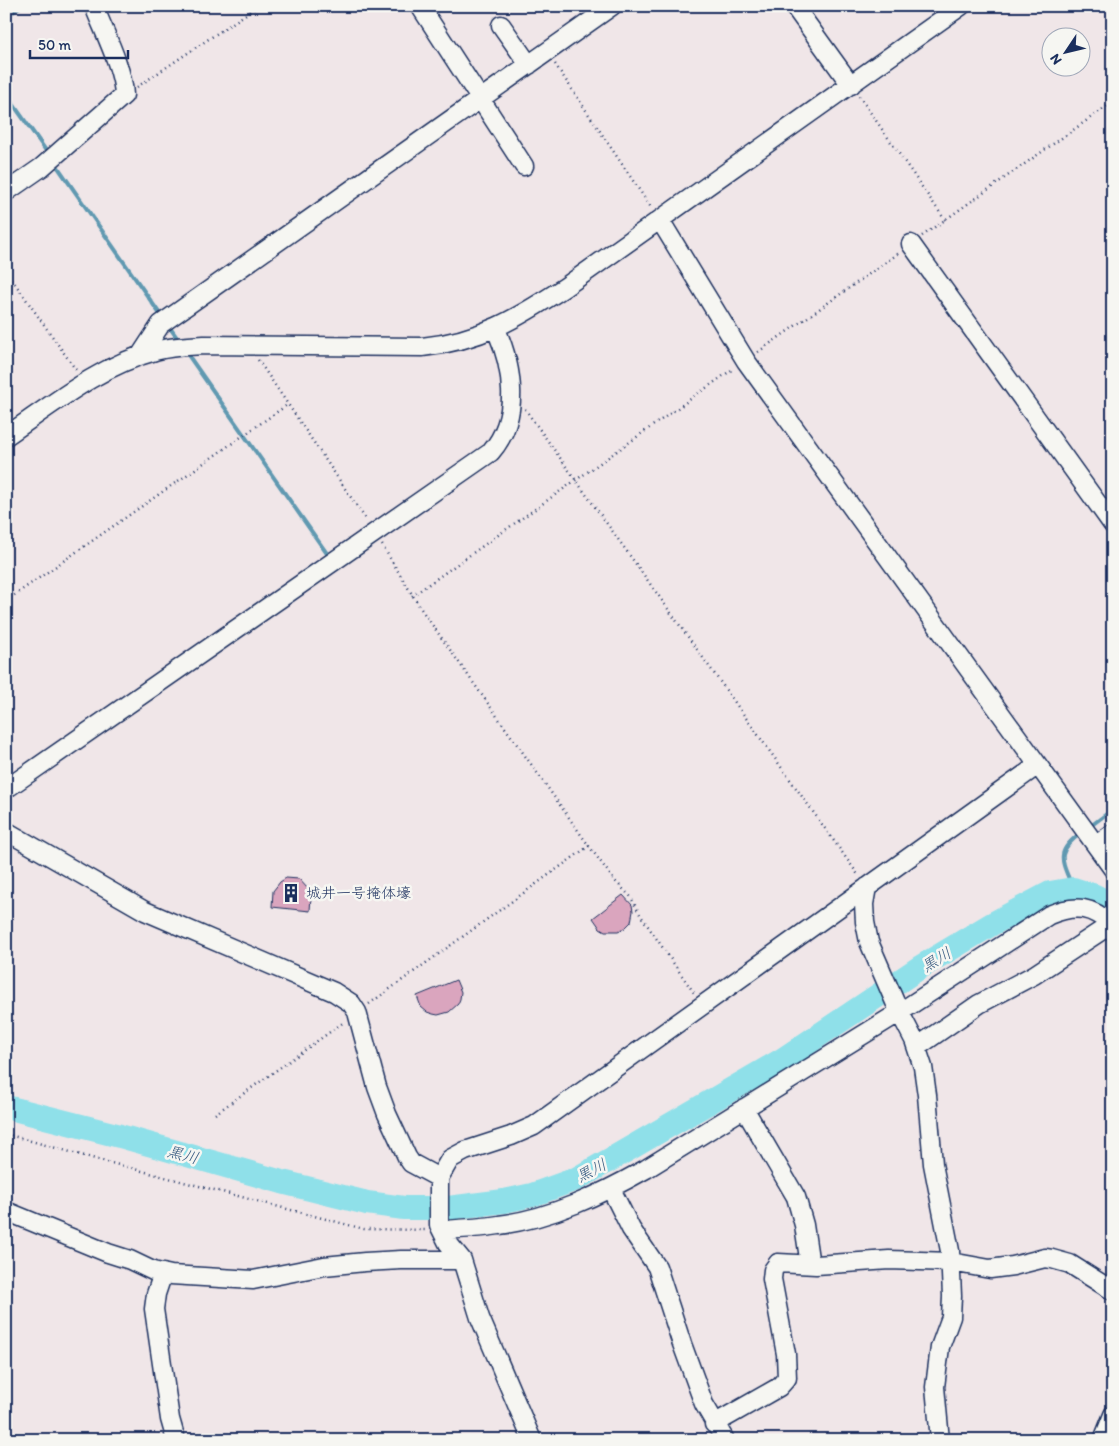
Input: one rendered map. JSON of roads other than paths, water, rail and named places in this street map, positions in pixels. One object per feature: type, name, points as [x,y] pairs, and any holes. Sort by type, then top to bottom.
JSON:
[{"type":"street","points":[[6,192],[47,162],[124,95],[124,84],[94,6]]},
{"type":"street","points":[[420,6],[524,166]]},
{"type":"street","points":[[140,356],[161,324],[612,6]]},
{"type":"street","points":[[794,6],[850,85]]},
{"type":"street","points":[[6,436],[84,382],[118,364],[156,350],[180,346],[422,347],[458,341],[496,328],[515,319],[558,292],[962,6]]},
{"type":"street","points":[[501,24],[529,65]]},
{"type":"street","points":[[660,220],[746,361],[1113,869]]},
{"type":"street","points":[[911,244],[1113,525]]},
{"type":"street","points":[[6,789],[490,452],[504,433],[512,392],[507,358],[496,328]]},
{"type":"street","points":[[532,1440],[480,1318],[462,1260],[440,1228],[440,1181],[450,1159],[465,1151],[511,1136],[534,1126],[701,1004],[1038,765]]},
{"type":"street","points":[[6,831],[145,911],[334,992],[351,1003],[357,1012],[377,1088],[404,1151],[412,1163],[440,1181]]},
{"type":"street","points":[[1090,837],[1113,833]]},
{"type":"street","points":[[867,887],[864,904],[869,942],[917,1047],[923,1067],[932,1164],[951,1262],[951,1318],[940,1347],[935,1387],[940,1440]]},
{"type":"street","points":[[440,1228],[501,1225],[525,1220],[566,1208],[611,1189],[744,1108],[1026,930],[1063,909],[1084,909],[1095,912],[1112,924],[1034,975],[979,1004],[917,1047]]},
{"type":"street","points":[[744,1108],[796,1197],[804,1225],[810,1265]]},
{"type":"street","points":[[611,1189],[631,1229],[658,1267],[698,1387],[714,1424],[725,1440]]},
{"type":"street","points":[[6,1211],[163,1274],[253,1280],[324,1266],[401,1260],[462,1260]]},
{"type":"street","points":[[714,1424],[779,1386],[786,1378],[786,1354],[772,1279],[773,1270],[778,1263],[836,1265],[889,1260],[951,1262],[990,1269],[1013,1266],[1045,1258],[1070,1264],[1113,1291]]},
{"type":"street","points":[[163,1274],[156,1294],[154,1308],[170,1419],[176,1440]]},
{"type":"street","points":[[1103,1440],[1113,1415]]},
{"type":"waterway","points":[[6,17],[21,6]]},
{"type":"waterway","points":[[6,94],[49,155]]},
{"type":"waterway","points":[[55,163],[162,317]]},
{"type":"waterway","points":[[168,325],[180,342]]},
{"type":"waterway","points":[[186,352],[328,555],[326,557]]},
{"type":"waterway","points":[[1088,828],[1113,809]]},
{"type":"waterway","points":[[1073,889],[1063,858],[1067,846],[1081,833]]},
{"type":"waterway","name":"黒川","points":[[6,1107],[120,1136],[282,1182],[367,1203],[404,1208],[448,1208],[504,1201],[532,1195],[576,1179],[782,1060],[922,966],[992,924],[1050,893],[1073,889],[1095,896],[1113,905]]},
{"type":"place","name":"城井一号掩体壕","points":[[291,893]]}]
